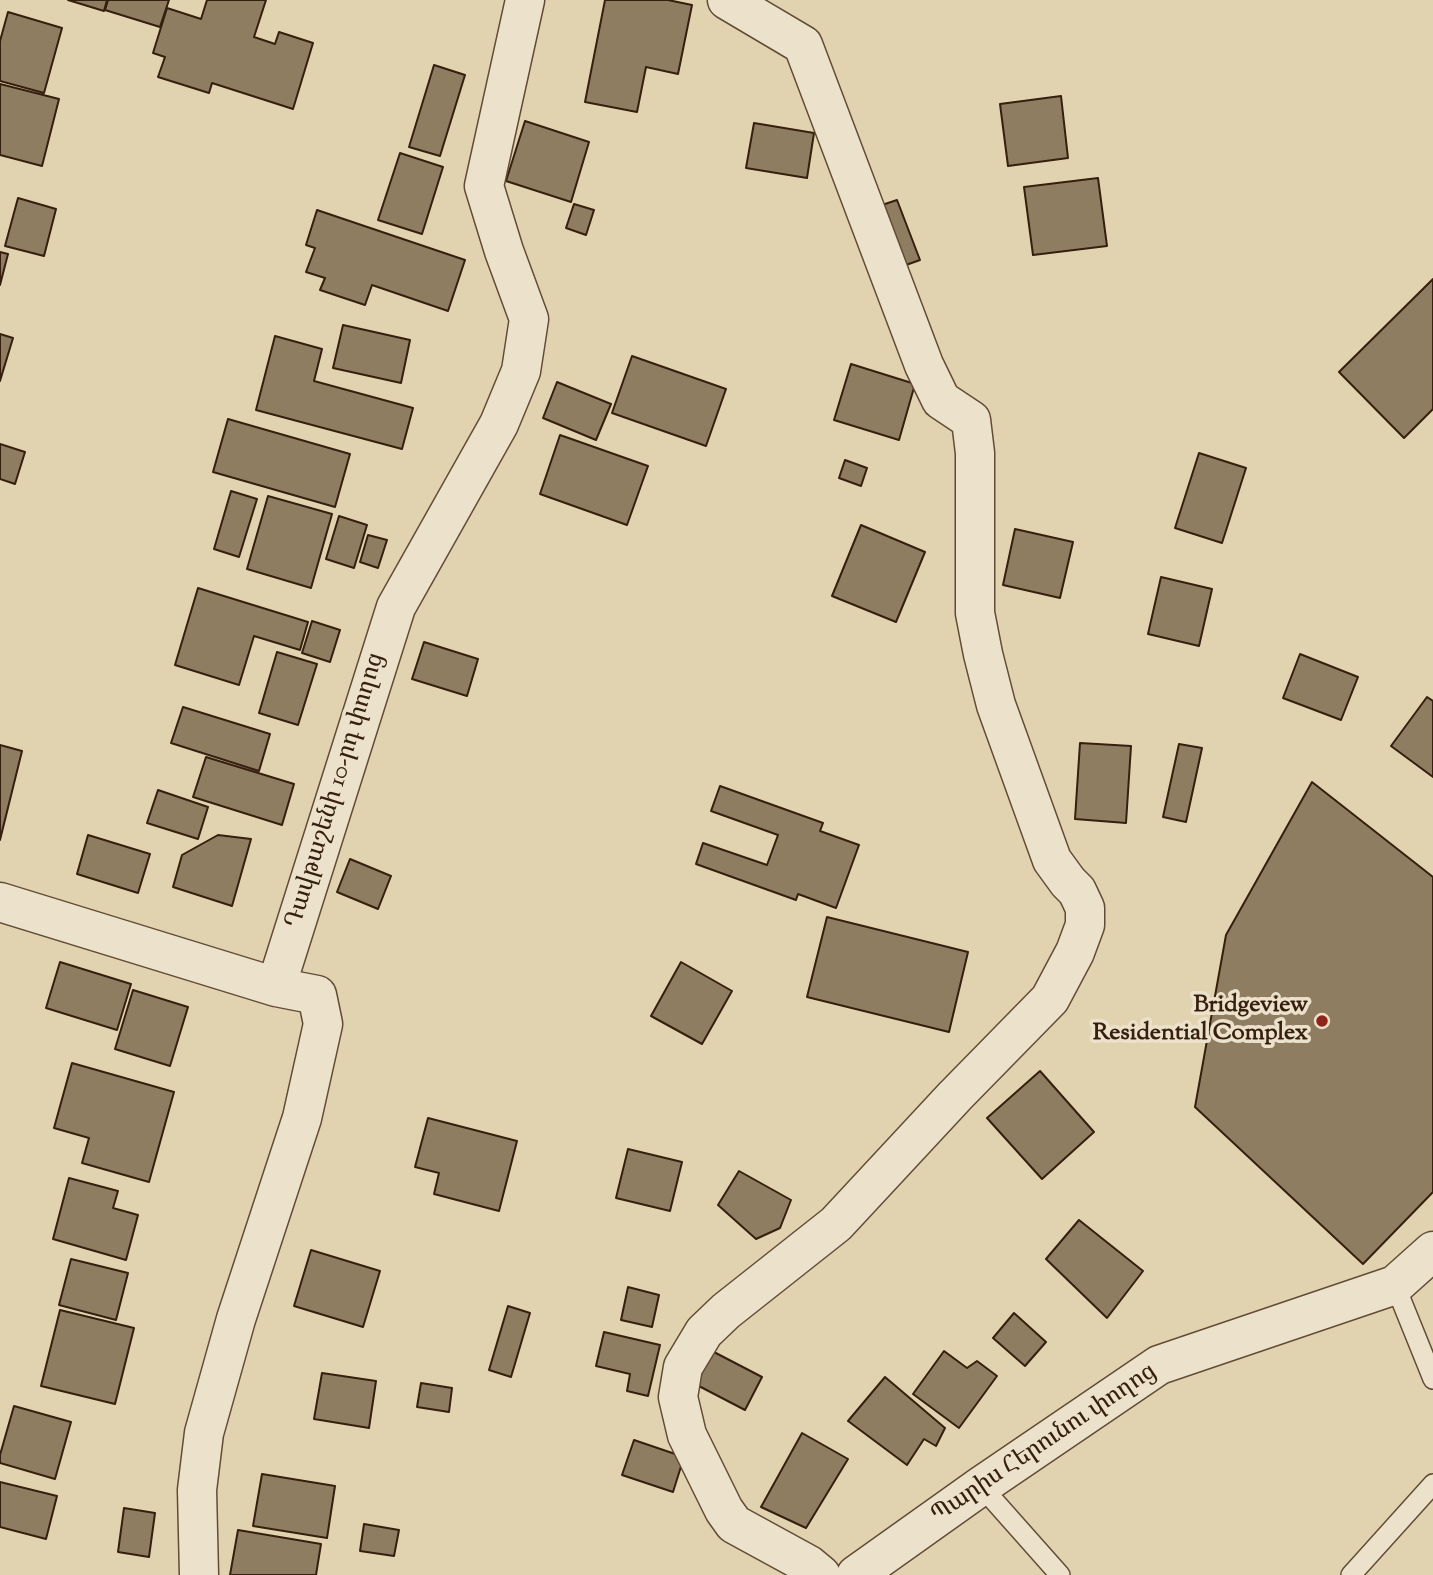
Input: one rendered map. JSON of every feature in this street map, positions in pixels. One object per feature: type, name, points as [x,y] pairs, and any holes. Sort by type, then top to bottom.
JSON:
[{"type":"street","name":"Դավթաշենի 10-րդ փողոց","points":[[276,987],[396,607],[499,424],[521,370],[529,318],[484,186],[525,0]]},
{"type":"street","points":[[727,0],[803,45],[925,365],[941,400],[971,420],[975,453],[975,613],[983,654],[996,705],[1052,860],[1077,891],[1085,908],[1085,925],[1050,999],[836,1224],[726,1311],[705,1332],[683,1367],[678,1397],[687,1434],[724,1510],[734,1524],[821,1575]]},
{"type":"street","points":[[0,902],[276,987],[317,995],[323,1024],[302,1118],[236,1319],[204,1433],[197,1490],[199,1575]]},
{"type":"street","name":"Պարիս Հերունու փողոց","points":[[856,1575],[1159,1365],[1395,1285],[1433,1251]]},
{"type":"lane","points":[[1395,1285],[1433,1379]]},
{"type":"lane","points":[[1352,1575],[1433,1485]]},
{"type":"lane","points":[[981,1486],[1060,1575]]},
{"type":"building","points":[[68,0],[107,0],[104,11]]},
{"type":"building","points":[[108,0],[169,0],[160,27],[105,10]]},
{"type":"building","points":[[207,0],[266,0],[254,37],[275,44],[279,32],[313,43],[293,109],[212,83],[209,93],[158,77],[165,57],[153,53],[167,8],[201,19]]},
{"type":"building","points":[[605,0],[668,0],[692,5],[678,74],[646,67],[637,112],[585,102]]},
{"type":"building","points":[[8,12],[62,28],[44,93],[0,81],[0,41]]},
{"type":"building","points":[[434,65],[465,75],[440,156],[409,147]]},
{"type":"building","points":[[0,84],[59,99],[42,166],[0,155]]},
{"type":"building","points":[[1061,96],[1068,158],[1008,166],[1000,104]]},
{"type":"building","points":[[525,121],[589,142],[571,202],[506,181]]},
{"type":"building","points":[[754,123],[814,133],[807,178],[746,168]]},
{"type":"building","points":[[400,153],[443,167],[422,234],[378,220]]},
{"type":"building","points":[[1098,178],[1107,246],[1033,255],[1024,187]]},
{"type":"building","points":[[18,198],[56,209],[44,256],[5,246]]},
{"type":"building","points":[[897,200],[920,260],[906,265],[882,205]]},
{"type":"building","points":[[574,204],[594,210],[586,235],[566,228]]},
{"type":"building","points":[[317,210],[465,260],[448,311],[372,285],[365,305],[320,290],[325,278],[306,272],[315,248],[306,245]]},
{"type":"building","points":[[0,252],[8,254],[0,285]]},
{"type":"building","points":[[1433,279],[1433,409],[1404,438],[1339,372]]},
{"type":"building","points":[[343,325],[410,340],[401,383],[333,368]]},
{"type":"building","points":[[0,334],[13,338],[0,381]]},
{"type":"building","points":[[275,336],[322,349],[314,381],[413,408],[402,449],[256,410]]},
{"type":"building","points":[[632,356],[726,389],[706,446],[612,413]]},
{"type":"building","points":[[851,364],[915,384],[899,440],[834,420]]},
{"type":"building","points":[[557,382],[611,404],[596,440],[543,418]]},
{"type":"building","points":[[228,419],[350,454],[335,507],[213,472]]},
{"type":"building","points":[[560,435],[648,466],[627,525],[540,494]]},
{"type":"building","points":[[0,444],[25,452],[15,484],[0,479]]},
{"type":"building","points":[[1199,453],[1246,468],[1222,543],[1175,528]]},
{"type":"building","points":[[845,460],[867,468],[861,486],[839,478]]},
{"type":"building","points":[[231,491],[257,499],[239,557],[214,549]]},
{"type":"building","points":[[268,496],[332,514],[311,588],[247,569]]},
{"type":"building","points":[[339,516],[367,525],[354,568],[326,559]]},
{"type":"building","points":[[861,525],[925,552],[896,622],[832,596]]},
{"type":"building","points":[[1015,529],[1073,542],[1060,598],[1003,585]]},
{"type":"building","points":[[368,535],[387,540],[378,568],[360,562]]},
{"type":"building","points":[[1161,577],[1212,589],[1199,646],[1148,634]]},
{"type":"building","points":[[198,588],[308,622],[300,650],[254,636],[239,685],[175,665]]},
{"type":"building","points":[[312,621],[340,630],[330,662],[302,653]]},
{"type":"building","points":[[424,642],[478,659],[467,696],[412,679]]},
{"type":"building","points":[[277,652],[317,664],[298,725],[259,713]]},
{"type":"building","points":[[1300,654],[1358,677],[1341,720],[1283,698]]},
{"type":"building","points":[[1427,697],[1433,701],[1433,777],[1391,746]]},
{"type":"building","points":[[183,707],[270,734],[259,771],[171,743]]},
{"type":"building","points":[[1080,743],[1131,746],[1126,823],[1075,819]]},
{"type":"building","points":[[1179,744],[1202,748],[1186,822],[1163,817]]},
{"type":"building","points":[[0,745],[22,751],[0,840]]},
{"type":"building","points":[[206,757],[294,784],[282,825],[193,797]]},
{"type":"building","name":"Bridgeview Residential Complex","points":[[1312,782],[1433,877],[1433,1192],[1363,1264],[1195,1107],[1226,935]]},
{"type":"building","points":[[720,786],[823,823],[820,831],[859,845],[836,908],[798,894],[796,900],[696,864],[703,843],[767,865],[778,835],[711,811]]},
{"type":"building","points":[[158,790],[208,807],[198,839],[147,823]]},
{"type":"building","points":[[88,835],[150,854],[138,893],[77,874]]},
{"type":"building","points":[[218,835],[251,839],[232,906],[173,887],[182,855]]},
{"type":"building","points":[[350,859],[391,876],[378,909],[337,892]]},
{"type":"building","points":[[827,917],[968,952],[949,1032],[807,997]]},
{"type":"building","points":[[60,962],[131,984],[117,1030],[46,1008]]},
{"type":"building","points":[[681,962],[732,991],[702,1044],[651,1016]]},
{"type":"building","points":[[133,990],[188,1007],[170,1066],[115,1049]]},
{"type":"building","points":[[72,1063],[174,1092],[149,1182],[82,1163],[89,1138],[54,1128]]},
{"type":"building","points":[[1040,1071],[1094,1132],[1042,1179],[987,1118]]},
{"type":"building","points":[[428,1118],[517,1141],[499,1211],[434,1194],[439,1173],[415,1167]]},
{"type":"building","points":[[628,1149],[682,1162],[670,1211],[616,1198]]},
{"type":"building","points":[[739,1171],[791,1200],[780,1228],[756,1239],[718,1205]]},
{"type":"building","points":[[69,1178],[118,1191],[113,1208],[138,1215],[126,1260],[53,1239]]},
{"type":"building","points":[[1079,1220],[1143,1271],[1107,1318],[1046,1259]]},
{"type":"building","points":[[311,1250],[380,1271],[363,1327],[294,1306]]},
{"type":"building","points":[[71,1259],[128,1273],[116,1320],[59,1305]]},
{"type":"building","points":[[628,1287],[659,1295],[652,1327],[621,1320]]},
{"type":"building","points":[[508,1306],[530,1313],[511,1377],[489,1370]]},
{"type":"building","points":[[60,1310],[134,1328],[115,1404],[41,1386]]},
{"type":"building","points":[[1014,1313],[1046,1342],[1025,1366],[993,1338]]},
{"type":"building","points":[[604,1332],[660,1345],[648,1396],[627,1391],[630,1374],[596,1366]]},
{"type":"building","points":[[712,1351],[762,1377],[745,1410],[695,1384]]},
{"type":"building","points":[[944,1351],[967,1368],[977,1361],[997,1376],[959,1428],[913,1394]]},
{"type":"building","points":[[322,1373],[376,1381],[369,1428],[314,1419]]},
{"type":"building","points":[[885,1377],[945,1428],[936,1446],[924,1439],[907,1465],[848,1421]]},
{"type":"building","points":[[421,1383],[452,1388],[449,1412],[417,1407]]},
{"type":"building","points":[[14,1406],[71,1422],[55,1479],[0,1463]]},
{"type":"building","points":[[802,1433],[848,1459],[806,1528],[761,1507]]},
{"type":"building","points":[[634,1440],[684,1457],[673,1492],[622,1475]]},
{"type":"building","points":[[262,1474],[335,1486],[327,1538],[253,1526]]},
{"type":"building","points":[[0,1482],[57,1496],[46,1539],[0,1527]]},
{"type":"building","points":[[124,1508],[155,1513],[149,1557],[118,1552]]},
{"type":"building","points":[[364,1524],[399,1530],[394,1556],[360,1551]]},
{"type":"building","points":[[238,1530],[321,1544],[316,1575],[230,1575]]},
{"type":"place","name":"Bridgeview Residential Complex","points":[[1322,1021]]}]
